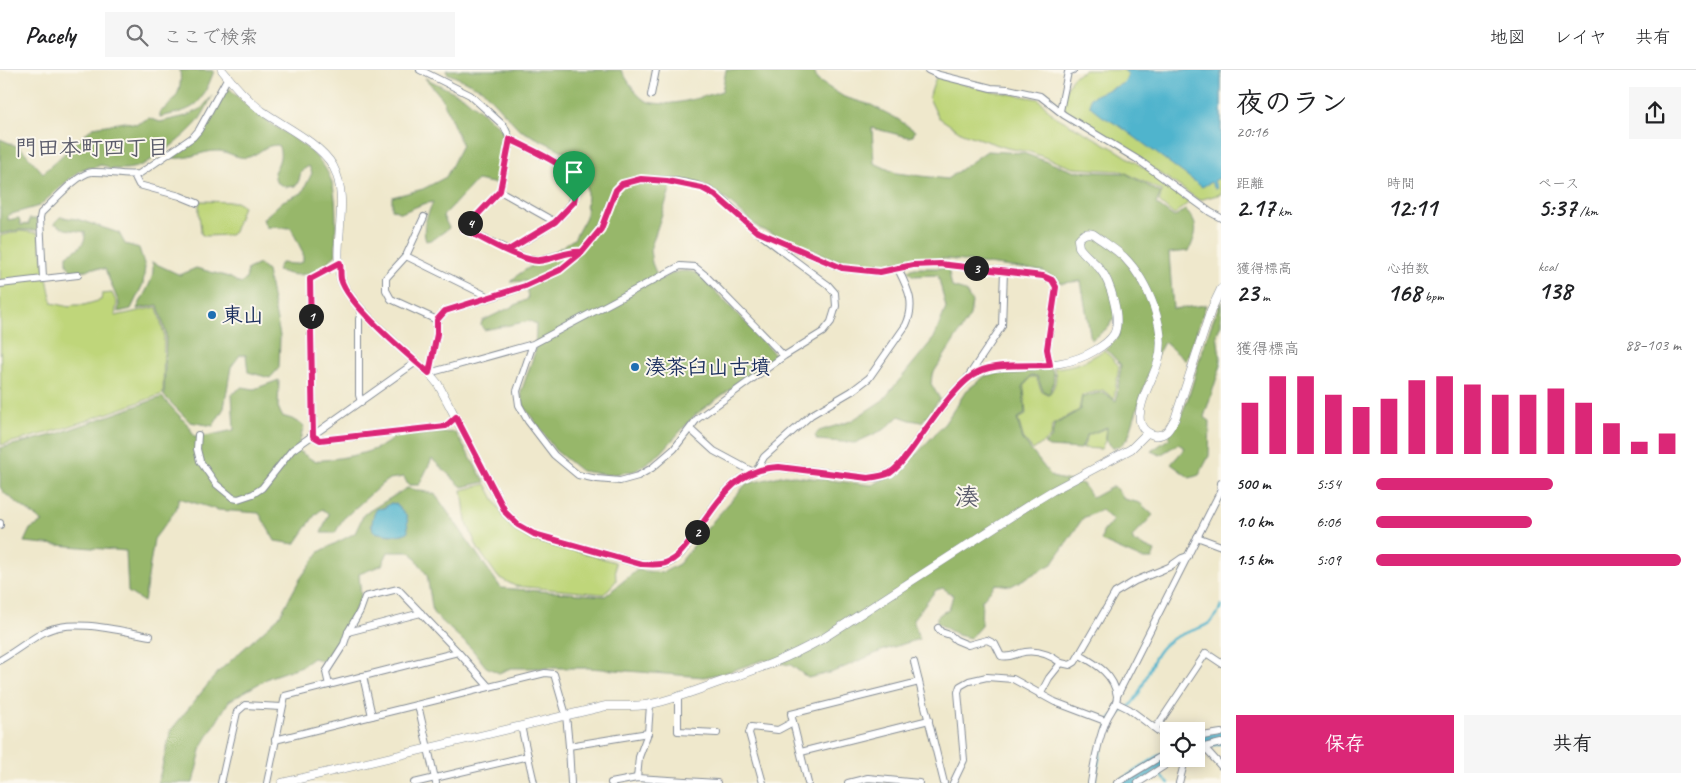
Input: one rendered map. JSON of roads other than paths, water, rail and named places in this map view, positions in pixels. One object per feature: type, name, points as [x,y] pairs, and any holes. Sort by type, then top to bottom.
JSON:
[{"type":"street","points":[[222,70],[244,97],[311,144],[323,154],[333,167],[338,179],[340,194],[340,263],[342,280],[362,310],[429,373],[438,384],[506,513],[518,525],[541,537],[641,564],[658,565],[672,561],[682,552],[729,489],[754,471],[779,467],[868,478],[890,473],[901,463],[966,380],[1002,326],[1004,271]]},
{"type":"street","points":[[420,70],[470,95],[504,126],[510,139],[500,191],[464,229],[507,251],[530,260],[539,261],[574,251],[582,252]]},
{"type":"street","points":[[651,95],[656,70]]},
{"type":"street","points":[[928,70],[945,73],[991,88],[1008,89],[1040,96],[1060,111],[1140,161],[1221,218]]},
{"type":"street","points":[[1060,111],[1068,72],[1073,70]]},
{"type":"street","points":[[43,278],[41,213],[82,175],[91,172],[128,176],[139,174],[193,137],[199,130],[228,77]]},
{"type":"street","points":[[507,251],[555,222],[574,202],[577,187],[575,177],[564,168],[510,139]]},
{"type":"street","points":[[134,175],[139,185],[180,196],[197,203]]},
{"type":"street","points":[[429,373],[437,334],[437,320],[445,311],[525,286],[560,270],[582,252],[601,229],[616,190],[622,184],[641,179],[667,181],[702,188],[715,195],[756,231],[828,285],[835,293],[836,306],[832,322],[823,332],[784,356],[697,419],[674,449],[652,468],[638,476],[620,481],[578,475],[554,455],[519,405],[517,391],[533,344]]},
{"type":"street","points":[[500,191],[555,222]]},
{"type":"street","points":[[424,217],[406,256],[386,278],[386,290],[391,299],[437,320]]},
{"type":"street","points":[[756,231],[842,268],[880,272],[913,265],[940,264],[1043,276],[1052,280],[1056,287],[1047,349],[1050,365]]},
{"type":"street","points":[[966,380],[979,371],[992,368],[1072,362],[1083,358],[1099,348],[1114,333],[1116,310],[1111,291],[1101,269],[1081,251],[1078,243],[1082,235],[1090,233],[1125,258],[1136,273],[1156,309],[1161,330],[1162,346],[1140,410],[1140,423],[1147,433],[1154,435],[1163,434],[1175,419],[1211,310],[1221,288]]},
{"type":"street","points":[[406,256],[489,297]]},
{"type":"street","points":[[313,436],[310,279],[340,263]]},
{"type":"street","points":[[429,373],[533,344],[680,266],[695,267],[784,356]]},
{"type":"street","points":[[754,471],[764,457],[811,415],[852,392],[869,378],[880,363],[909,318],[910,293],[898,269]]},
{"type":"street","points":[[0,284],[78,275]]},
{"type":"street","points":[[361,402],[359,395],[359,319],[362,310]]},
{"type":"street","points":[[198,435],[197,449],[200,461],[216,484],[233,498],[238,499],[253,494],[262,488],[292,450],[416,362]]},
{"type":"street","points":[[313,436],[320,440],[446,426],[456,417]]},
{"type":"street","points":[[690,429],[714,451],[754,471]]},
{"type":"street","points":[[282,783],[606,706],[627,707],[650,704],[678,697],[766,667],[796,654],[822,639],[1052,491],[1131,450],[1147,433]]},
{"type":"street","points":[[1091,783],[1106,721],[1220,492],[1221,484]]},
{"type":"street","points":[[1197,537],[1221,546]]},
{"type":"street","points":[[938,628],[941,632],[950,635],[956,640],[968,644],[987,640],[995,644],[1001,656],[1006,658],[1023,652],[1041,653],[1049,654],[1061,663],[1070,665],[1080,655],[1115,593],[1135,581],[1169,567],[1188,556]]},
{"type":"street","points":[[329,685],[326,672],[344,644],[365,597],[398,589],[489,686]]},
{"type":"street","points":[[348,632],[421,612]]},
{"type":"street","points":[[0,660],[48,630],[62,626],[84,625],[150,636]]},
{"type":"street","points":[[267,783],[285,696],[458,652]]},
{"type":"street","points":[[1156,728],[1206,652],[1221,662]]},
{"type":"street","points":[[1080,655],[1108,674],[1113,681],[1117,700],[1160,731]]},
{"type":"street","points":[[914,662],[944,783]]},
{"type":"street","points":[[1040,695],[1061,663]]},
{"type":"street","points":[[276,740],[545,672],[554,674],[566,715],[570,746],[571,783]]},
{"type":"street","points":[[363,676],[372,716]]},
{"type":"street","points":[[953,783],[964,760],[958,692],[960,686],[969,681],[987,677],[1014,679],[1054,702],[1106,721]]},
{"type":"street","points":[[808,783],[791,714],[919,682]]},
{"type":"street","points":[[678,697],[678,731],[717,733]]},
{"type":"street","points":[[222,783],[237,712],[246,704],[282,707]]},
{"type":"street","points":[[418,704],[435,781]]},
{"type":"street","points":[[637,778],[639,757],[648,733],[650,704]]},
{"type":"street","points":[[801,752],[929,720]]},
{"type":"street","points":[[763,783],[750,733],[751,727],[778,730],[793,722]]},
{"type":"street","points":[[521,726],[534,783]]},
{"type":"street","points":[[570,746],[648,733]]},
{"type":"street","points":[[1205,736],[1221,733]]},
{"type":"street","points":[[1205,746],[1221,743]]},
{"type":"street","points":[[1205,752],[1221,766]]},
{"type":"street","points":[[414,783],[435,781],[528,756]]},
{"type":"street","points":[[1117,783],[1160,757]]},
{"type":"street","points":[[1138,783],[1163,767]]},
{"type":"street","points":[[1179,783],[1183,767]]},
{"type":"street","points":[[611,783],[637,778],[717,783]]},
{"type":"street","points":[[848,783],[869,781],[919,783]]},
{"type":"water","points":[[1124,70],[1221,70],[1221,177],[1214,181],[1217,188],[1215,189],[1211,182],[1202,187],[1090,106],[1090,98],[1125,82],[1128,75]]},
{"type":"water","points":[[391,503],[396,504],[407,516],[408,532],[396,535],[374,532],[372,524],[377,509],[384,508]]},
{"type":"waterway","points":[[1094,783],[1101,749],[1111,718],[1128,708],[1136,699],[1151,665],[1161,649],[1174,638],[1212,621],[1221,605]]},
{"type":"waterway","points":[[1205,741],[1221,738]]},
{"type":"waterway","points":[[1127,783],[1160,762]]},
{"type":"waterway","points":[[1160,775],[1169,783]]},
{"type":"place","name":"東山","points":[[212,315]]},
{"type":"place","name":"湊茶臼山古墳","points":[[635,367]]},
{"type":"district","name":"門田本町四丁目","points":[[92,147]]},
{"type":"district","name":"湊","points":[[967,497]]}]
